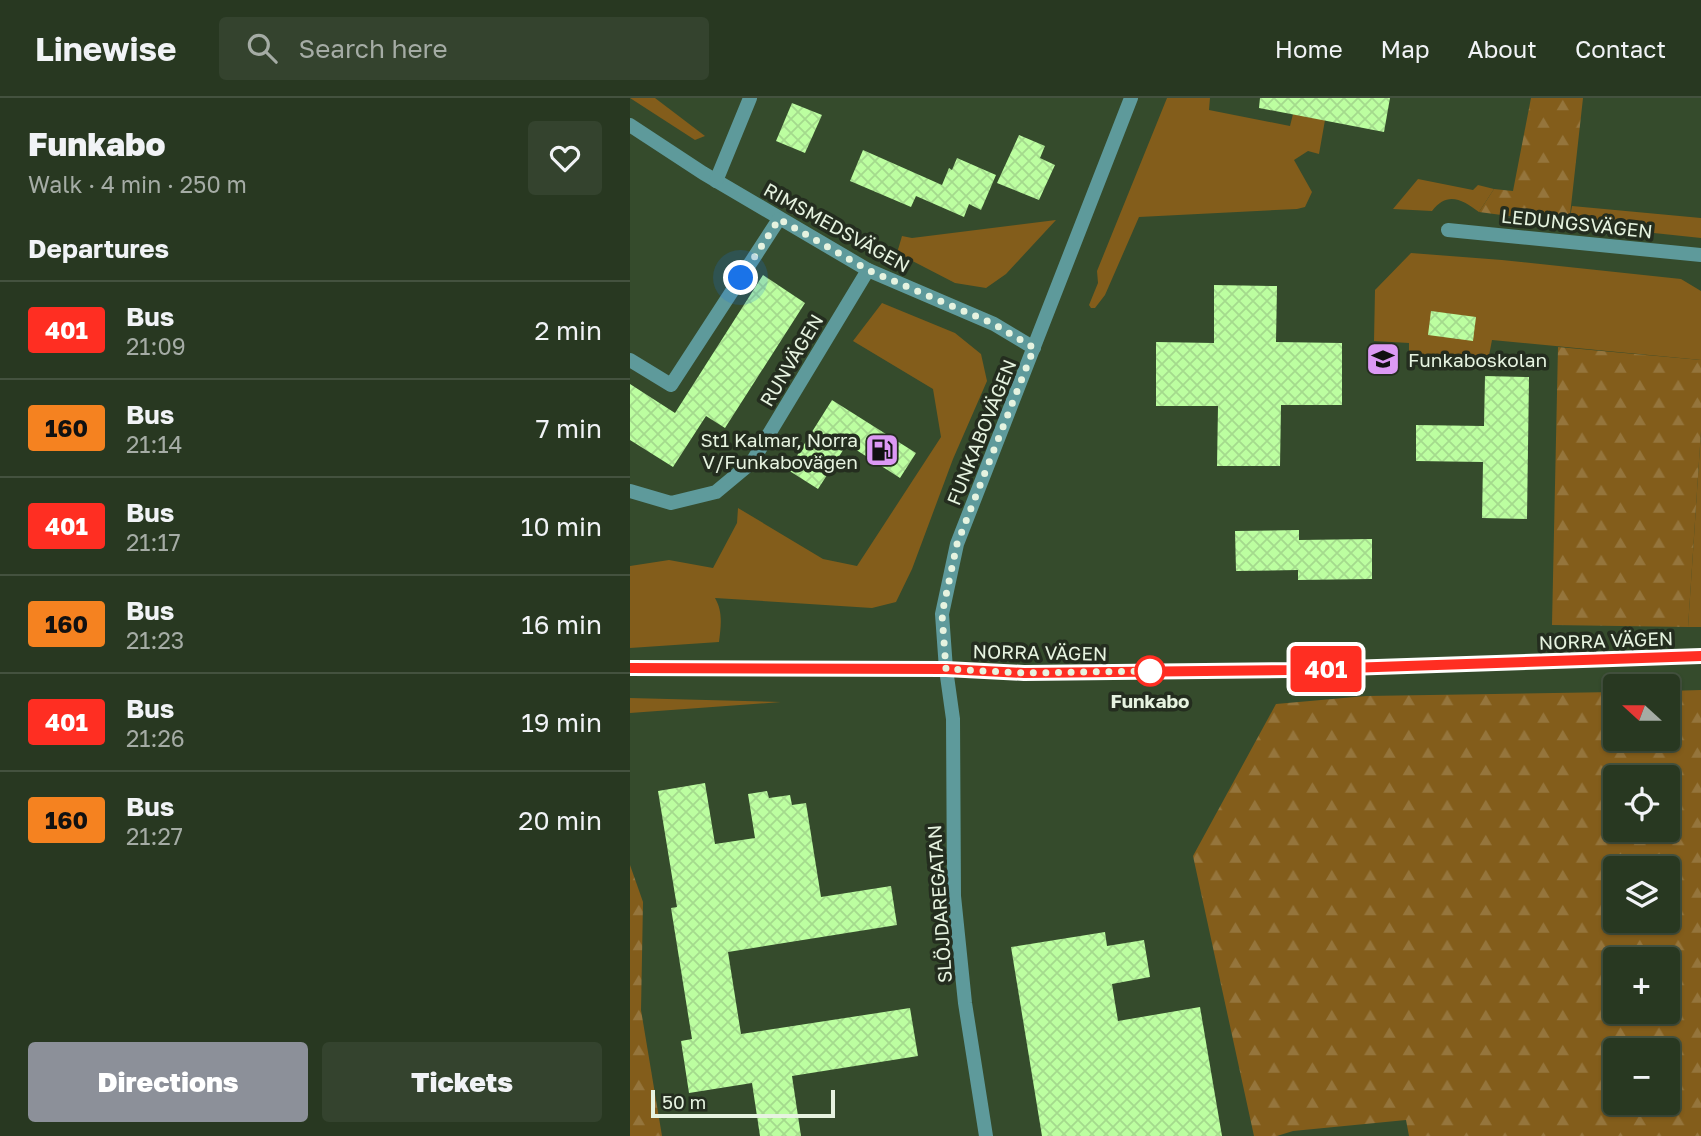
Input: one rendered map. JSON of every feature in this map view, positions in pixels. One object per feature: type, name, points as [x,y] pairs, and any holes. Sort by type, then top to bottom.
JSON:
[{"type":"main road","name":"NORRA VÄGEN","points":[[630,668],[946,669],[1024,673],[1288,670],[1701,656]]},
{"type":"street","points":[[716,181],[750,98]]},
{"type":"street","name":"FUNKABOVÄGEN","points":[[946,669],[942,614],[957,544],[1131,98]]},
{"type":"street","name":"RIMSMEDSVÄGEN","points":[[631,129],[868,270],[994,324],[1034,348]]},
{"type":"street","points":[[630,360],[671,385],[779,219]]},
{"type":"street","name":"LEDUNGSVÄGEN","points":[[1448,230],[1701,255]]},
{"type":"street","name":"RUNVÄGEN","points":[[630,491],[671,503],[716,492],[752,462],[868,270]]},
{"type":"street","name":"SLÖJDAREGATAN","points":[[946,669],[953,719],[954,896],[965,1003],[986,1136]]},
{"type":"green space","points":[[630,98],[655,98],[705,136],[695,140]]},
{"type":"green space","points":[[1167,98],[1210,98],[1209,110],[1290,126],[1293,114],[1325,120],[1319,154],[1308,151],[1294,160],[1312,192],[1305,207],[1297,209],[1139,217],[1105,295],[1095,308],[1091,308],[1089,305],[1098,283],[1097,271]]},
{"type":"green space","points":[[1531,98],[1583,98],[1569,224],[1479,212],[1494,189],[1513,191]]},
{"type":"green space","points":[[1418,179],[1473,190],[1478,185],[1494,189],[1479,212],[1455,199],[1443,201],[1432,211],[1393,209]]},
{"type":"green space","points":[[1572,206],[1701,218],[1701,238],[1569,224]]},
{"type":"green space","points":[[1056,220],[1006,274],[986,288],[955,283],[897,253],[902,236],[912,238]]},
{"type":"green space","points":[[1411,253],[1681,279],[1701,291],[1701,360],[1492,340],[1488,361],[1409,359],[1409,343],[1374,341],[1375,290]]},
{"type":"green space","points":[[882,303],[955,333],[981,354],[987,381],[953,459],[912,569],[896,602],[872,608],[715,598],[721,624],[719,642],[630,648],[630,566],[669,560],[713,568],[737,523],[738,508],[823,559],[857,566],[941,437],[933,389],[853,341]]},
{"type":"green space","points":[[1558,347],[1701,360],[1701,431],[1688,627],[1552,625]]},
{"type":"green space","points":[[1701,431],[1701,627],[1688,627]]},
{"type":"green space","points":[[1701,690],[1701,1136],[1409,1136],[1406,1120],[1293,1131],[1277,1136],[1254,1136],[1193,856],[1276,704],[1366,696],[1603,692],[1603,751],[1680,751],[1680,691]]},
{"type":"green space","points":[[630,698],[781,702],[630,713]]},
{"type":"green space","points":[[630,865],[643,902],[641,1010],[662,1136],[630,1136]]},
{"type":"building","points":[[1260,98],[1390,98],[1384,132],[1259,108]]},
{"type":"building","points":[[792,103],[822,115],[805,153],[776,141]]},
{"type":"building","points":[[1019,135],[1045,146],[1040,158],[1055,165],[1039,200],[997,183]]},
{"type":"building","points":[[863,150],[942,185],[949,168],[952,170],[957,158],[996,175],[981,210],[969,204],[964,217],[916,196],[911,207],[850,181]]},
{"type":"building","points":[[763,275],[805,303],[725,428],[706,416],[673,467],[630,440],[630,384],[675,413]]},
{"type":"building","points":[[1214,285],[1277,286],[1276,342],[1342,343],[1342,405],[1281,405],[1280,466],[1217,466],[1218,406],[1156,406],[1156,342],[1214,343]]},
{"type":"building","points":[[1431,311],[1476,317],[1473,341],[1428,335]]},
{"type":"building","points":[[1485,376],[1529,377],[1527,519],[1482,518],[1483,462],[1416,461],[1416,425],[1484,426]]},
{"type":"building","points":[[832,400],[916,453],[900,478],[847,444],[818,489],[788,470]]},
{"type":"building","points":[[1299,530],[1299,540],[1372,539],[1372,579],[1298,580],[1298,570],[1236,571],[1235,531]]},
{"type":"building","points":[[705,783],[715,844],[755,838],[748,794],[767,791],[769,798],[790,795],[792,805],[806,803],[821,897],[891,886],[897,925],[728,952],[741,1034],[910,1008],[918,1056],[792,1076],[801,1136],[760,1136],[752,1083],[689,1093],[681,1041],[692,1039],[671,908],[677,907],[658,791]]},
{"type":"building","points":[[1105,932],[1107,946],[1144,940],[1150,977],[1112,984],[1118,1021],[1200,1007],[1222,1136],[1042,1136],[1011,947]]},
{"type":"bus line","name":"401","points":[[630,668],[946,669],[1024,673],[1288,670],[1701,656]]},
{"type":"place","name":"Funkaboskolan","points":[[1383,359]]},
{"type":"place","name":"St1 Kalmar, Norra V/Funkabovägen","points":[[882,450]]},
{"type":"place","name":"Funkabo","points":[[1150,671]]},
{"type":"route","points":[[741,278],[779,219],[868,270],[994,324],[1034,348],[957,544],[942,614],[946,669],[1024,673],[1150,671]]}]
